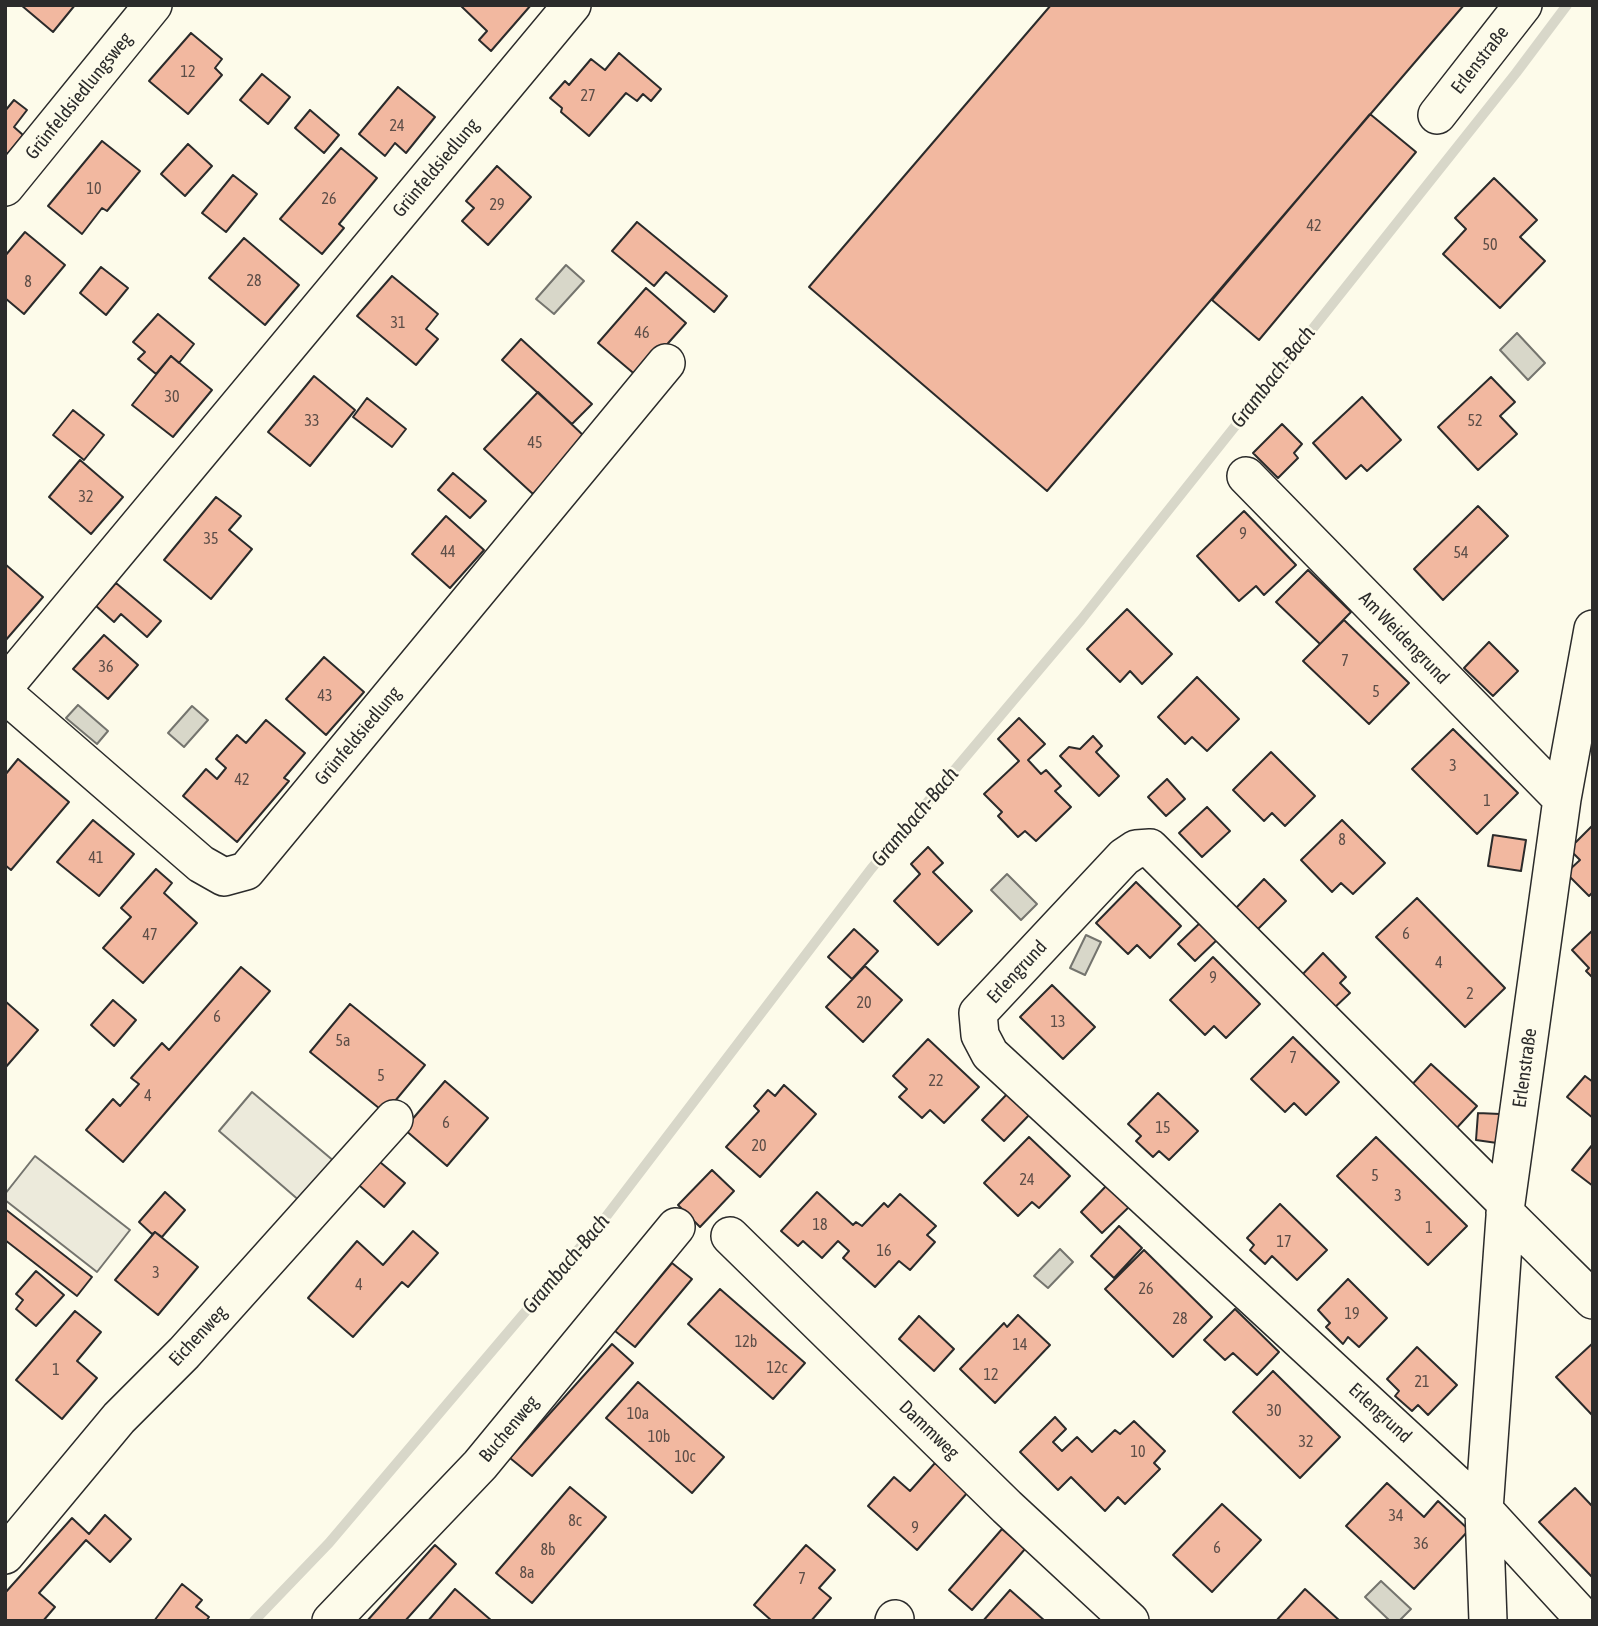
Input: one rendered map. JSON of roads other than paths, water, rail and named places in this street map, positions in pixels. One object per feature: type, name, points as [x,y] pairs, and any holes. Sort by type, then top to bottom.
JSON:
[{"type":"street","name":"Grünfeldsiedlungsweg","points":[[5,187],[153,5]]},
{"type":"street","name":"Grünfeldsiedlung","points":[[5,687],[572,5]]},
{"type":"street","name":"Erlenstraße","points":[[1437,115],[1523,5]]},
{"type":"street","name":"Grünfeldsiedlung","points":[[5,694],[201,864],[224,877],[246,871],[666,363]]},
{"type":"street","name":"Am Weidengrund","points":[[1246,476],[1562,799]]},
{"type":"street","name":"Erlenstraße","points":[[1488,1621],[1484,1510],[1506,1208],[1562,799],[1593,629]]},
{"type":"street","name":"Erlengrund","points":[[1484,1510],[990,1054],[980,1035],[978,1013],[1124,857],[1136,849],[1150,848],[1506,1208]]},
{"type":"street","name":"Eichenweg","points":[[5,1555],[119,1419],[184,1353],[394,1119]]},
{"type":"street","points":[[1506,1208],[1593,1300]]},
{"type":"street","name":"Buchenweg","points":[[331,1621],[480,1465],[676,1227]]},
{"type":"street","name":"Dammweg","points":[[730,1236],[1007,1507],[1130,1621]]},
{"type":"street","points":[[1484,1510],[1586,1621]]},
{"type":"waterway","name":"Grambach-Bach","points":[[254,1621],[329,1543],[605,1218],[871,869],[1081,620],[1516,73],[1567,5]]}]
